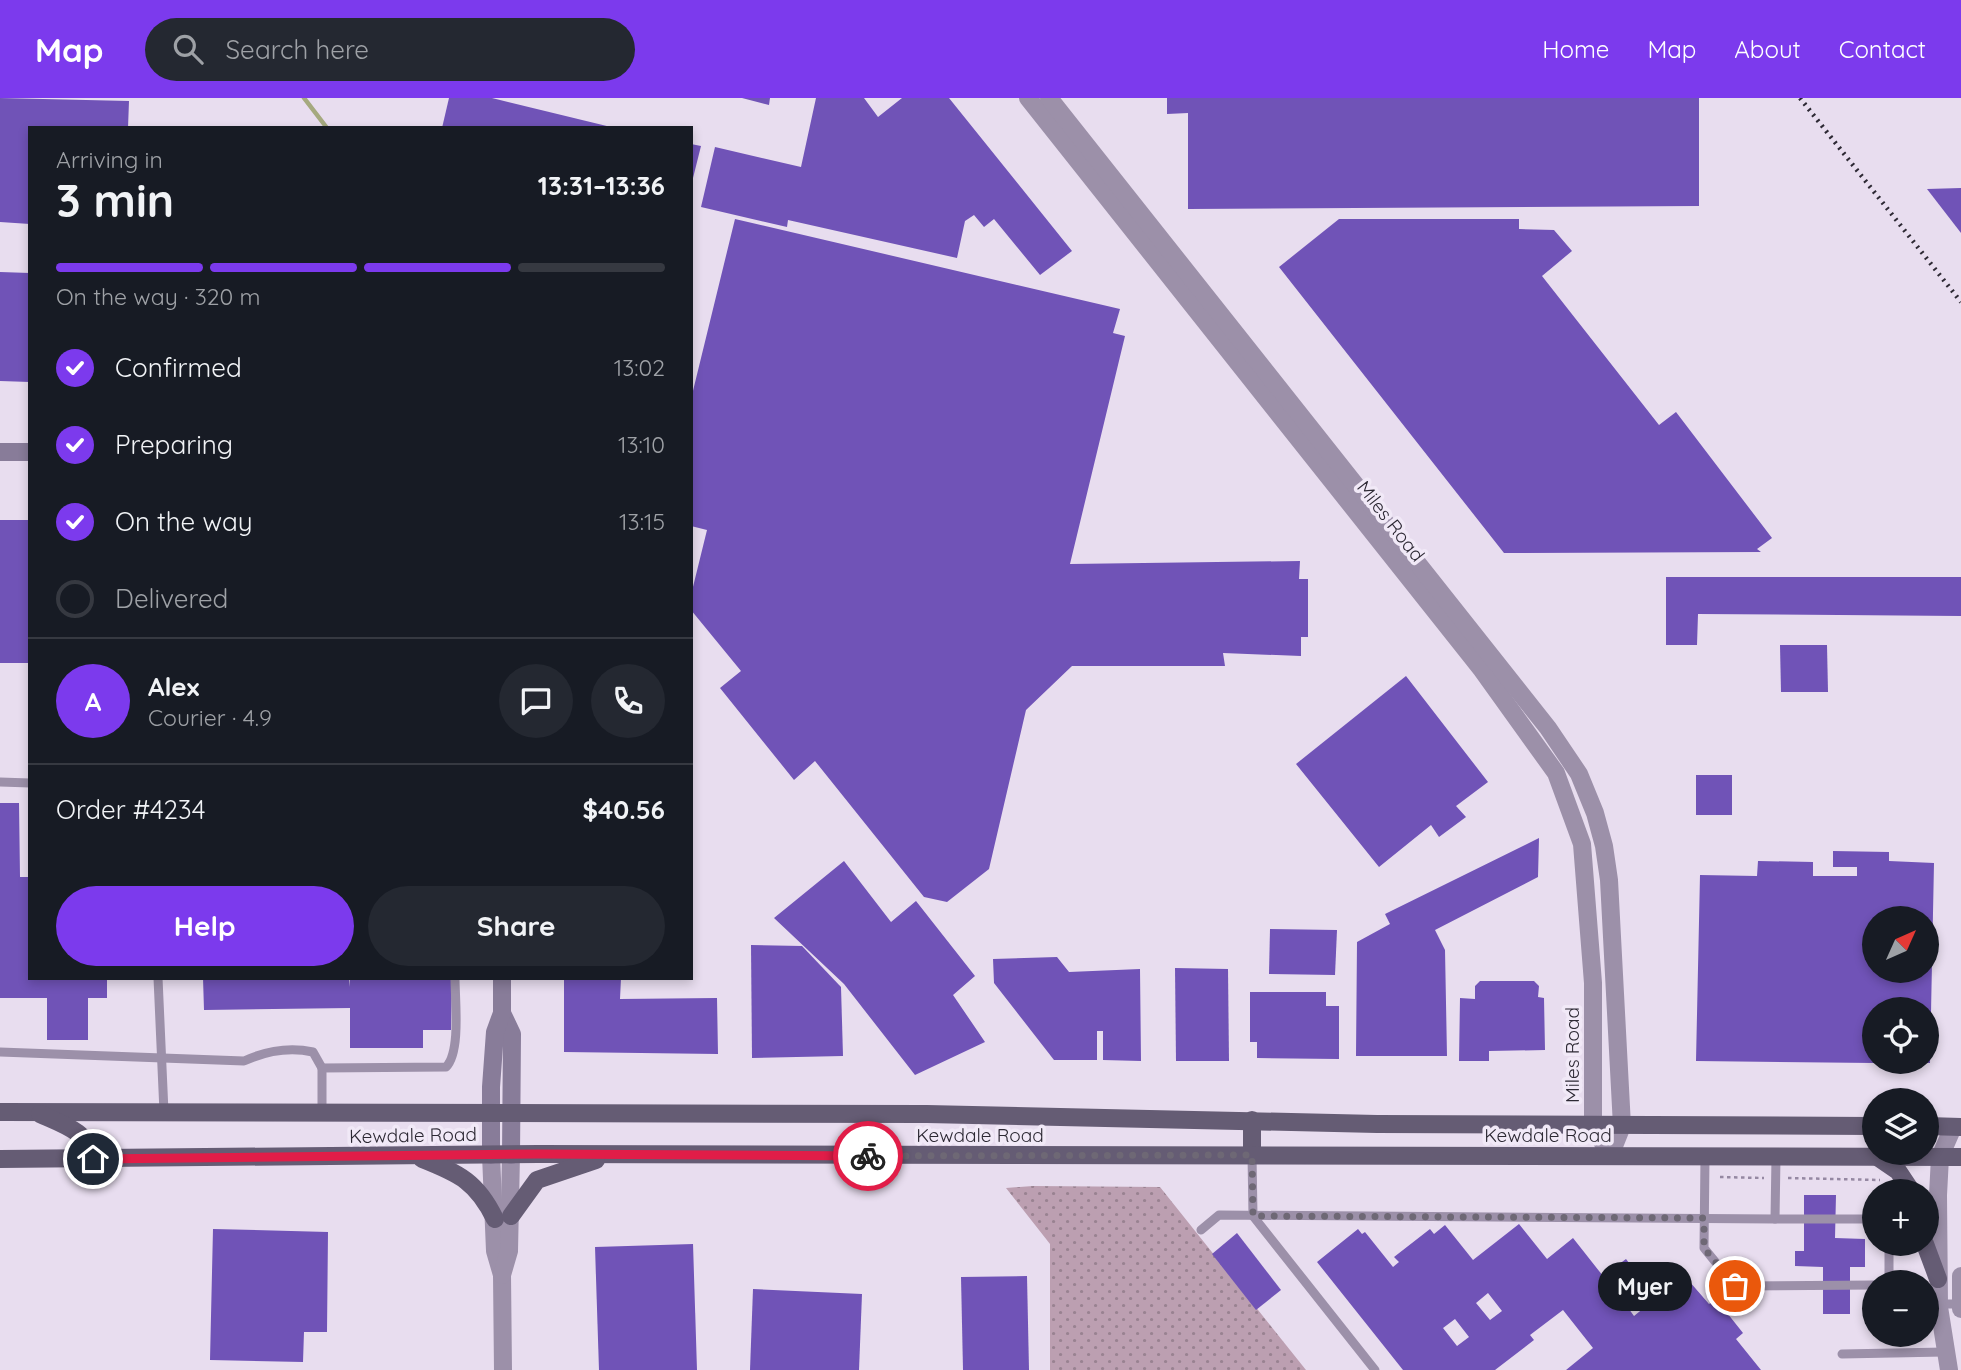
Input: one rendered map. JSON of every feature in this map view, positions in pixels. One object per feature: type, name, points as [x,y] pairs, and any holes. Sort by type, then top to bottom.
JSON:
[{"type":"main road","points":[[0,452],[28,452]]},
{"type":"main road","points":[[491,1155],[495,1032],[502,1013],[502,980]]},
{"type":"main road","points":[[502,1013],[512,1034],[511,1155]]},
{"type":"main road","name":"Kewdale Road","points":[[0,1112],[914,1114],[1622,1126],[1862,1126]]},
{"type":"main road","points":[[33,1112],[82,1137],[91,1147],[93,1159]]},
{"type":"main road","points":[[1252,1120],[1252,1155]]},
{"type":"main road","points":[[1939,1126],[1957,1127]]},
{"type":"main road","name":"Kewdale Road","points":[[0,1159],[491,1155],[1862,1157]]},
{"type":"main road","points":[[414,1156],[466,1179],[480,1190],[503,1217],[537,1180],[606,1156]]},
{"type":"main road","name":"Kewdale Road","points":[[1940,1157],[1961,1157]]},
{"type":"main road","points":[[1889,1165],[1903,1179]]},
{"type":"street","name":"Miles Road","points":[[1028,98],[1474,660],[1556,773],[1582,844],[1593,983],[1592,1125],[1610,1156]]},
{"type":"street","name":"Miles Road","points":[[1049,98],[1496,662],[1579,775],[1605,846],[1616,985],[1622,1126],[1610,1156]]},
{"type":"street","points":[[1957,1127],[1961,1149]]},
{"type":"street","points":[[1938,1270],[1940,1157],[1957,1127]]},
{"type":"street","points":[[491,1155],[503,1217]]},
{"type":"street","points":[[503,1370],[502,1275],[495,1251],[503,1217],[511,1155]]},
{"type":"street","points":[[1961,1276],[1961,1307]]},
{"type":"street","points":[[1939,1330],[1949,1370]]},
{"type":"lane","points":[[0,782],[28,783]]},
{"type":"lane","points":[[158,980],[164,1112]]},
{"type":"lane","points":[[322,1068],[446,1067],[453,1056],[455,980]]},
{"type":"lane","points":[[0,1052],[244,1061],[295,1048],[313,1052],[322,1068],[322,1112]]},
{"type":"lane","points":[[1252,1155],[1253,1216],[1375,1370]]},
{"type":"lane","points":[[1705,1157],[1704,1248],[1735,1286],[1862,1285]]},
{"type":"lane","points":[[1776,1157],[1776,1219]]},
{"type":"lane","points":[[1201,1230],[1219,1216],[1862,1219]]},
{"type":"lane","points":[[1939,1305],[1961,1307]]},
{"type":"lane","points":[[1842,1354],[1944,1352]]},
{"type":"path","points":[[1720,1177],[1862,1180]]},
{"type":"shaded area","points":[[1160,1187],[1306,1370],[1050,1370],[1050,1244],[1006,1188]]},
{"type":"building","points":[[0,98],[129,101],[128,126],[28,126],[28,224],[0,222]]},
{"type":"building","points":[[449,98],[492,98],[607,126],[442,126]]},
{"type":"building","points":[[742,98],[770,98],[769,105]]},
{"type":"building","points":[[816,98],[864,98],[878,117],[902,98],[949,98],[1072,251],[1040,275],[994,219],[984,227],[974,215],[965,221],[957,258],[788,220],[787,227],[701,207],[715,147],[801,167]]},
{"type":"building","points":[[1167,98],[1699,98],[1699,206],[1188,209],[1188,113],[1167,114]]},
{"type":"building","points":[[693,144],[701,146],[693,178]]},
{"type":"building","points":[[1961,188],[1961,233],[1927,189]]},
{"type":"building","points":[[735,219],[1120,309],[1113,333],[1125,336],[1070,564],[1300,561],[1299,579],[1308,579],[1308,637],[1301,637],[1301,656],[1223,653],[1225,666],[1072,666],[1026,710],[989,869],[947,902],[924,897],[815,761],[794,780],[720,688],[741,671],[693,612],[693,587],[707,530],[693,526],[693,391]]},
{"type":"building","points":[[1339,219],[1519,219],[1519,229],[1554,230],[1572,251],[1542,276],[1659,425],[1676,412],[1772,538],[1757,549],[1761,552],[1504,553],[1279,267]]},
{"type":"building","points":[[0,272],[28,273],[28,382],[0,381]]},
{"type":"building","points":[[0,520],[28,520],[28,663],[0,663]]},
{"type":"building","points":[[1666,577],[1961,577],[1961,616],[1698,614],[1697,645],[1666,645]]},
{"type":"building","points":[[1780,645],[1827,645],[1828,692],[1781,692]]},
{"type":"building","points":[[1406,676],[1488,782],[1456,806],[1466,817],[1439,837],[1431,825],[1379,867],[1296,764]]},
{"type":"building","points":[[1696,775],[1732,775],[1732,815],[1696,815]]},
{"type":"building","points":[[0,803],[19,803],[20,877],[28,877],[28,980],[107,980],[107,998],[88,998],[88,1040],[47,1040],[47,998],[0,998]]},
{"type":"building","points":[[1539,838],[1538,877],[1435,930],[1445,950],[1447,1056],[1356,1056],[1357,942],[1390,924],[1385,914]]},
{"type":"building","points":[[1833,851],[1889,852],[1889,861],[1934,863],[1933,906],[1862,906],[1862,984],[1932,984],[1931,997],[1862,997],[1862,1063],[1696,1061],[1700,875],[1757,876],[1758,861],[1813,862],[1813,876],[1857,876],[1857,867],[1833,867]]},
{"type":"building","points":[[844,861],[891,922],[916,901],[975,976],[953,995],[985,1042],[915,1075],[844,984],[774,918]]},
{"type":"building","points":[[1270,929],[1337,930],[1335,975],[1269,974]]},
{"type":"building","points":[[751,945],[802,946],[841,987],[843,1056],[752,1058]]},
{"type":"building","points":[[1057,957],[1069,972],[1140,969],[1141,1061],[1103,1060],[1103,1031],[1097,1031],[1097,1060],[1054,1060],[994,983],[993,959]]},
{"type":"building","points":[[1175,968],[1228,969],[1229,1061],[1176,1061]]},
{"type":"building","points":[[203,980],[349,980],[349,987],[350,980],[452,980],[451,1030],[423,1030],[423,1048],[350,1048],[350,1008],[204,1010]]},
{"type":"building","points":[[564,980],[621,980],[620,999],[717,998],[718,1054],[564,1052]]},
{"type":"building","points":[[1480,981],[1534,981],[1539,986],[1538,997],[1544,998],[1545,1050],[1489,1051],[1489,1061],[1459,1061],[1460,998],[1475,999],[1475,986]]},
{"type":"building","points":[[1250,992],[1326,992],[1326,1006],[1339,1006],[1339,1059],[1257,1058],[1257,1042],[1250,1042]]},
{"type":"building","points":[[1804,1195],[1836,1195],[1835,1238],[1862,1239],[1862,1256],[1865,1256],[1865,1267],[1850,1267],[1850,1314],[1823,1314],[1823,1267],[1795,1266],[1795,1251],[1804,1251]]},
{"type":"building","points":[[1519,1224],[1547,1259],[1573,1238],[1603,1276],[1626,1259],[1648,1288],[1676,1266],[1709,1304],[1716,1299],[1743,1333],[1736,1339],[1761,1370],[1566,1370],[1593,1348],[1563,1310],[1530,1335],[1534,1340],[1495,1370],[1403,1370],[1317,1262],[1358,1229],[1362,1234],[1365,1232],[1393,1267],[1399,1262],[1394,1257],[1430,1229],[1434,1234],[1445,1225],[1473,1260]],"holes":[[[1488,1293],[1502,1311],[1490,1320],[1476,1303]],[[1642,1293],[1650,1303],[1634,1316],[1626,1305]],[[1455,1319],[1469,1337],[1457,1346],[1443,1328]]]},
{"type":"building","points":[[213,1229],[328,1232],[327,1332],[304,1332],[303,1362],[210,1360]]},
{"type":"building","points":[[1237,1233],[1281,1290],[1256,1310],[1212,1254]]},
{"type":"building","points":[[693,1244],[697,1370],[599,1370],[595,1247]]},
{"type":"building","points":[[1027,1276],[1029,1370],[963,1370],[961,1277]]},
{"type":"building","points":[[753,1289],[862,1294],[859,1370],[750,1370]]},
{"type":"waterway","points":[[304,98],[325,126]]},
{"type":"railway","points":[[1800,98],[1961,302]]},
{"type":"way so far","points":[[868,1156],[1252,1155],[1253,1216],[1704,1218],[1704,1248],[1735,1286]]},
{"type":"place","name":"Myer","points":[[1735,1286]]},
{"type":"route","points":[[93,1159],[538,1154],[868,1156]]}]
